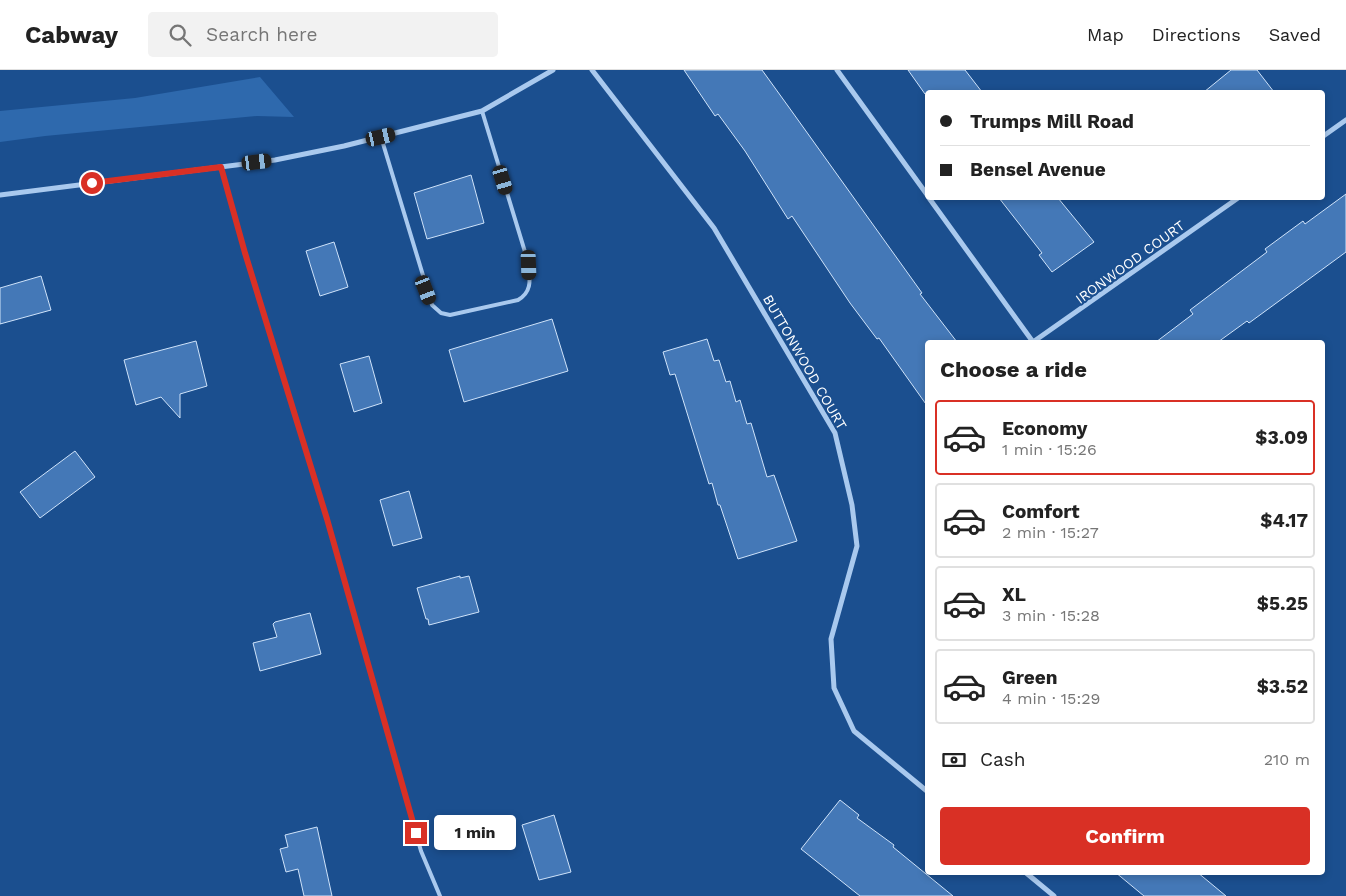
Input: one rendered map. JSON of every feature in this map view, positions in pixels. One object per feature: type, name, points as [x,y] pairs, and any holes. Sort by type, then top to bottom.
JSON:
[{"type":"street","points":[[0,195],[274,160],[381,137],[455,120],[482,111],[553,70]]},
{"type":"street","name":"BUTTONWOOD COURT","points":[[592,70],[714,228],[835,433],[852,504],[857,546],[831,639],[834,688],[854,731],[925,790]]},
{"type":"street","name":"IRONWOOD COURT","points":[[837,70],[925,193]]},
{"type":"street","points":[[1325,135],[1346,120]]},
{"type":"street","name":"IRONWOOD COURT","points":[[930,200],[1032,340]]},
{"type":"street","name":"IRONWOOD COURT","points":[[1036,340],[1235,200]]},
{"type":"street","points":[[1029,875],[1054,896]]},
{"type":"lane","points":[[381,137],[432,305],[441,313],[450,316],[518,300],[525,295],[530,284],[529,265],[482,111]]},
{"type":"lane","points":[[221,167],[245,253],[327,519],[421,852],[440,896]]},
{"type":"shaded area","points":[[260,77],[294,117],[257,116],[0,142],[0,111],[135,98]]},
{"type":"building","points":[[684,70],[762,70],[922,293],[920,294],[955,340],[925,340],[925,403],[879,338],[877,339],[850,303],[792,216],[788,219],[745,151],[718,114],[715,116]]},
{"type":"building","points":[[908,70],[965,70],[980,90],[925,90],[925,94]]},
{"type":"building","points":[[1231,70],[1257,70],[1272,90],[1206,90]]},
{"type":"building","points":[[471,175],[484,223],[427,239],[414,193]]},
{"type":"building","points":[[1346,194],[1346,252],[1249,323],[1247,321],[1221,340],[1159,340],[1193,314],[1190,310],[1267,252],[1265,249],[1303,221],[1305,224]]},
{"type":"building","points":[[1001,200],[1060,200],[1094,242],[1052,272],[1039,255],[1042,253]]},
{"type":"building","points":[[334,242],[348,287],[320,296],[306,251]]},
{"type":"building","points":[[41,276],[51,310],[0,324],[0,288]]},
{"type":"building","points":[[552,319],[568,371],[464,402],[449,350]]},
{"type":"building","points":[[707,339],[714,361],[719,360],[726,382],[730,381],[736,402],[740,400],[747,424],[751,423],[767,477],[774,475],[797,541],[738,559],[712,483],[709,484],[675,374],[670,375],[663,352]]},
{"type":"building","points":[[196,341],[207,386],[180,394],[180,418],[161,397],[136,405],[124,360]]},
{"type":"building","points":[[369,356],[382,403],[354,412],[340,364]]},
{"type":"building","points":[[75,451],[95,477],[40,518],[20,492]]},
{"type":"building","points":[[409,491],[422,538],[393,546],[380,500]]},
{"type":"building","points":[[460,576],[460,578],[469,576],[479,612],[429,625],[417,588]]},
{"type":"building","points":[[310,613],[321,654],[260,671],[253,643],[277,637],[273,624],[275,622]]},
{"type":"building","points":[[840,800],[859,815],[857,818],[894,845],[893,847],[925,875],[953,896],[860,896],[801,849]]},
{"type":"building","points":[[554,815],[571,872],[539,880],[522,825]]},
{"type":"building","points":[[317,827],[332,896],[304,896],[298,869],[286,872],[280,849],[288,847],[285,835]]},
{"type":"building","points":[[1119,875],[1201,875],[1226,896],[1144,896]]},
{"type":"route","points":[[92,183],[221,167],[245,253],[327,519],[416,833]]}]
